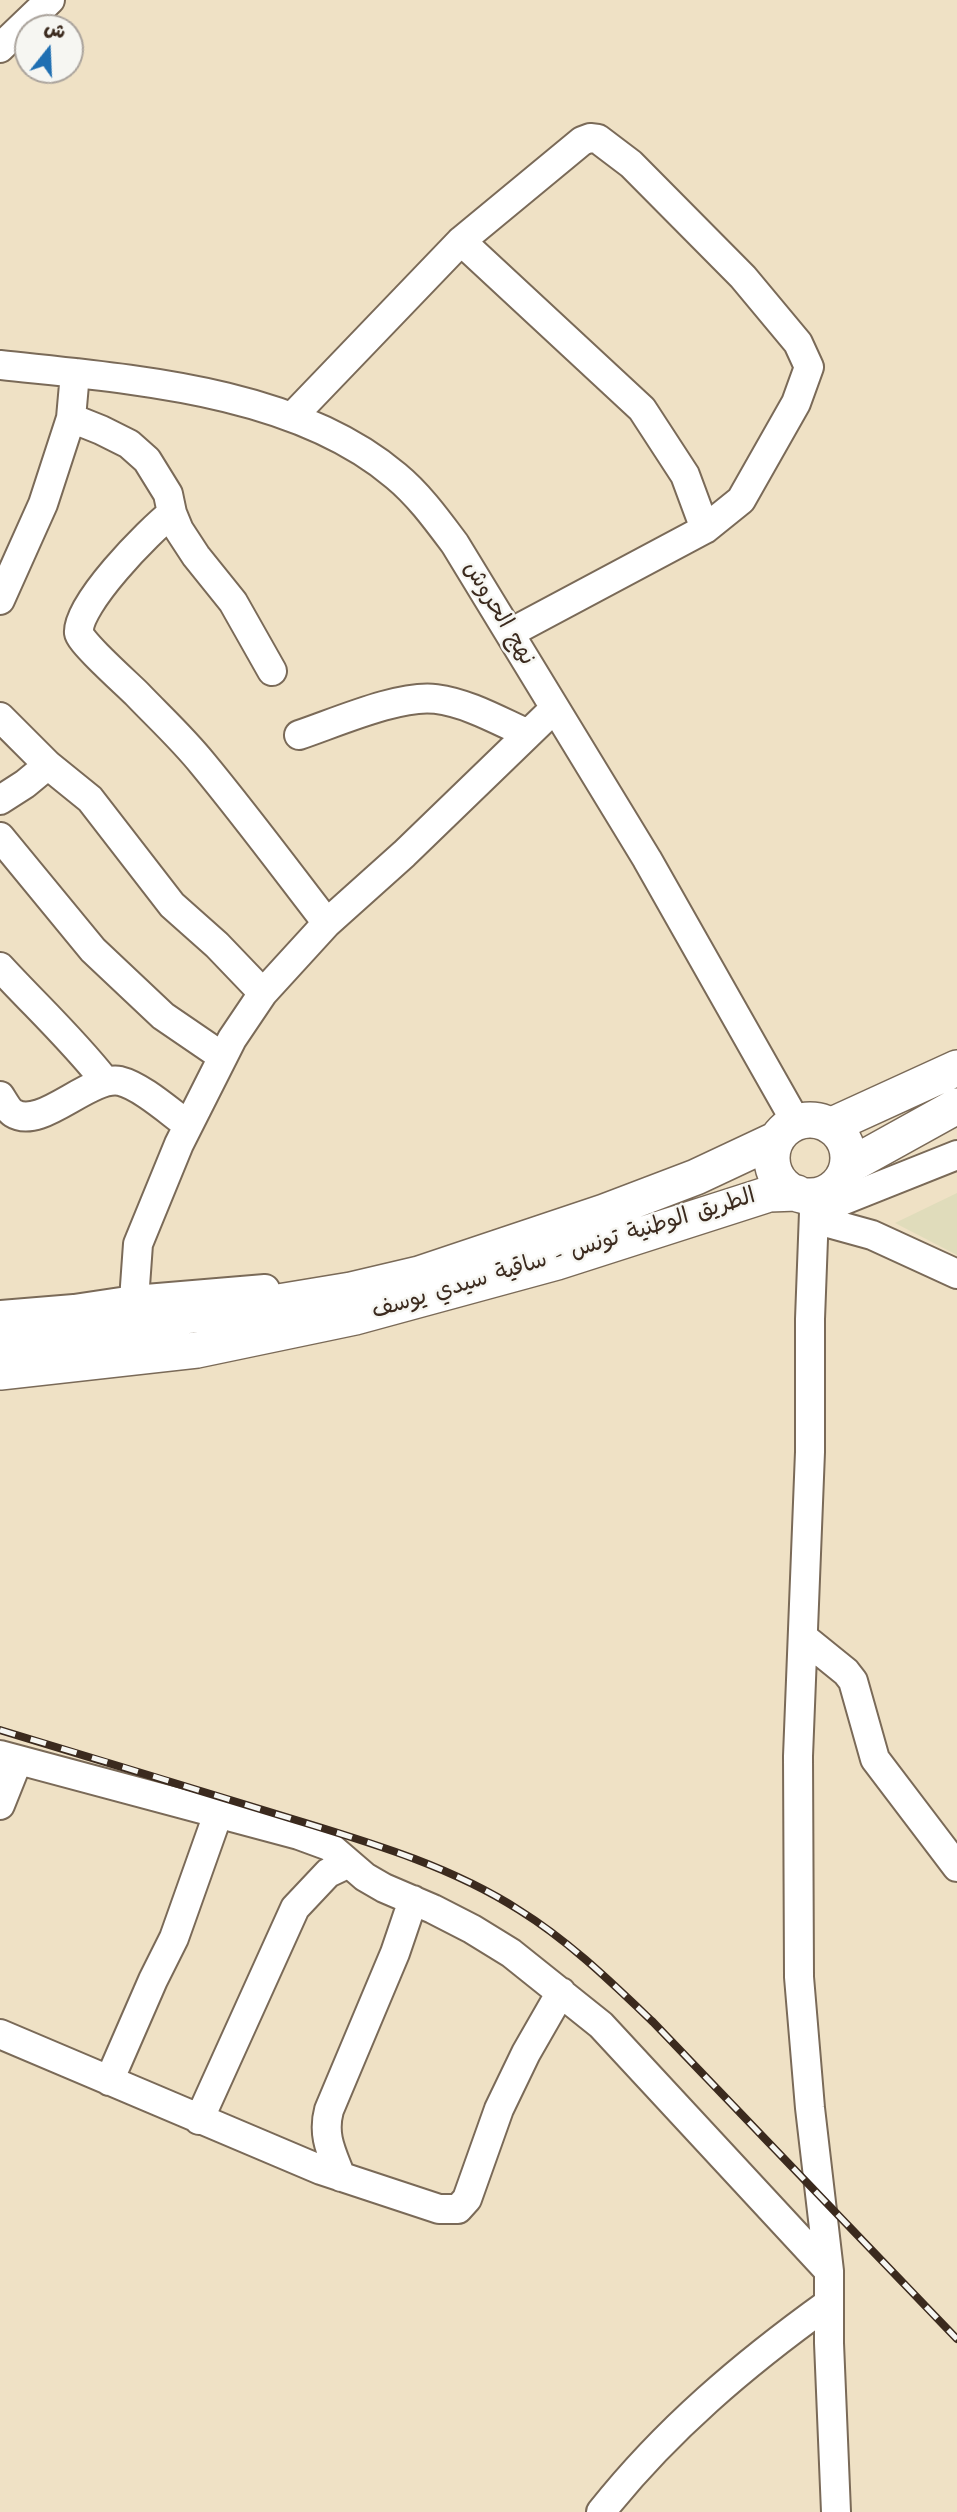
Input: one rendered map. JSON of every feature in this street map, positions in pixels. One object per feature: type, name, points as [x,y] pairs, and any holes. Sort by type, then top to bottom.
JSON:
[{"type":"main road","points":[[830,1126],[957,1068]]},
{"type":"main road","points":[[847,1167],[957,1106]]},
{"type":"main road","points":[[808,1120],[830,1126],[846,1144],[847,1167],[839,1182],[809,1205],[777,1177],[772,1152],[786,1131],[808,1120]]},
{"type":"main road","name":"الطريق الوطنية تونس - ساقية سيدي يوسف","points":[[0,1340],[147,1323],[351,1290],[419,1274],[696,1178],[786,1131]]},
{"type":"main road","name":"الطريق الوطنية تونس - ساقية سيدي يوسف","points":[[0,1372],[197,1350],[355,1317],[545,1266],[769,1194],[809,1205]]},
{"type":"street","points":[[0,48],[50,0]]},
{"type":"street","points":[[292,417],[461,241],[582,141],[598,139],[641,173],[743,278],[783,324],[798,342],[809,367],[796,403],[741,500],[705,529],[510,633]]},
{"type":"street","points":[[461,241],[642,409],[685,475],[705,529]]},
{"type":"street","name":"نهج الحروش","points":[[0,365],[133,380],[243,402],[292,417],[346,441],[394,474],[420,499],[456,544],[647,859],[786,1131]]},
{"type":"street","points":[[0,600],[43,504],[71,418],[75,373]]},
{"type":"street","points":[[71,418],[129,444],[147,460],[167,494],[172,513],[196,556],[233,602],[272,671]]},
{"type":"street","points":[[172,513],[148,533],[90,602],[81,620],[79,634],[82,641],[111,667],[201,762],[327,923]]},
{"type":"street","points":[[299,735],[386,707],[410,701],[436,699],[475,711],[528,734]]},
{"type":"street","points":[[134,1300],[138,1244],[188,1125],[232,1039],[263,993],[327,923],[404,854],[555,708]]},
{"type":"street","points":[[0,717],[48,765],[90,799],[172,905],[217,945],[263,993]]},
{"type":"street","points":[[0,800],[48,765]]},
{"type":"street","points":[[0,837],[93,950],[163,1016],[223,1057]]},
{"type":"street","points":[[0,967],[69,1038],[105,1081]]},
{"type":"street","points":[[0,1096],[13,1113],[21,1116],[36,1115],[68,1102],[92,1086],[105,1081],[120,1081],[138,1089],[188,1125]]},
{"type":"street","points":[[809,1205],[957,1155]]},
{"type":"street","points":[[809,1205],[957,1274]]},
{"type":"street","points":[[809,1205],[804,1638],[798,1756],[799,1977],[810,2108],[829,2271],[836,2512]]},
{"type":"street","points":[[0,1315],[299,1286],[351,1290]]},
{"type":"street","points":[[804,1638],[846,1672],[853,1681],[875,1759],[957,1867]]},
{"type":"street","points":[[0,1805],[9,1757],[299,1835],[329,1846],[347,1864],[384,1888],[472,1929],[511,1953],[601,2025],[829,2271]]},
{"type":"street","points":[[109,2081],[174,1938],[218,1814]]},
{"type":"street","points":[[199,2120],[295,1909],[328,1873],[347,1864]]},
{"type":"street","points":[[341,2177],[325,2126],[329,2110],[395,1953],[413,1900]]},
{"type":"street","points":[[0,2034],[199,2120],[341,2177],[439,2209],[451,2210],[464,2204],[499,2109],[526,2053],[561,1992]]},
{"type":"street","points":[[601,2512],[639,2467],[721,2386],[781,2337],[829,2303]]},
{"type":"shaded area","points":[[957,1193],[957,1255],[895,1223]]},
{"type":"railway","points":[[0,1730],[399,1853],[461,1878],[519,1910],[572,1949],[653,2022],[957,2339]]}]
